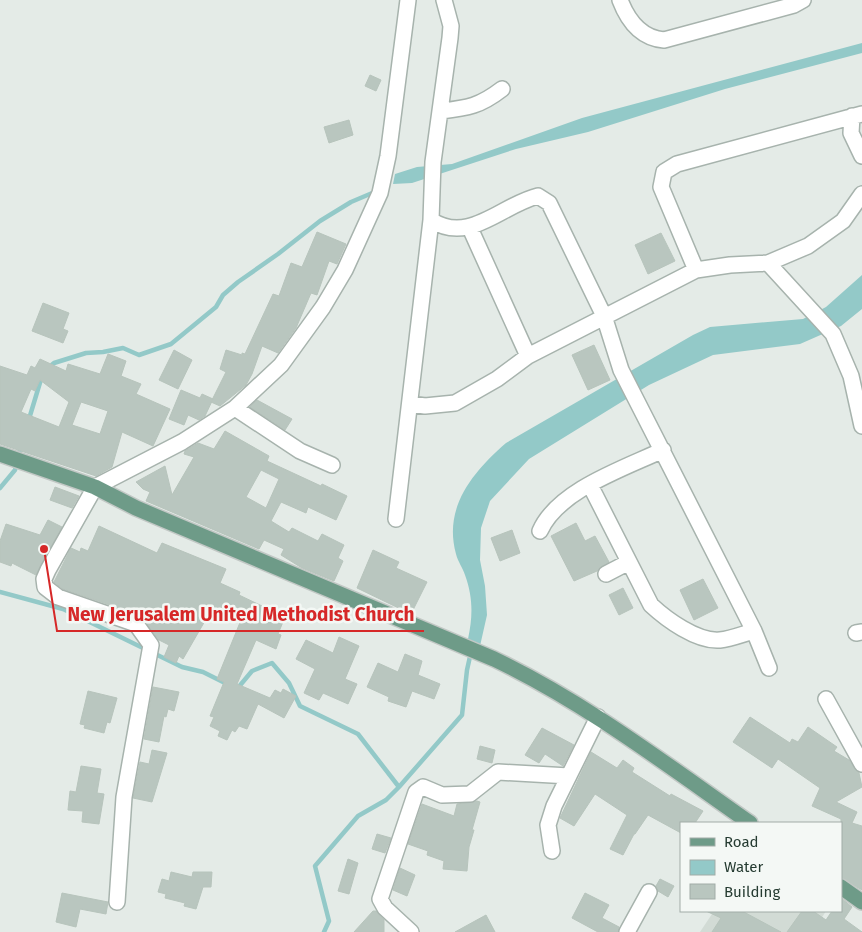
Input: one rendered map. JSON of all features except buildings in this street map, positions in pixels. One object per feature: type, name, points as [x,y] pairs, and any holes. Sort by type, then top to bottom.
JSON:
[{"type":"main road","points":[[0,454],[95,487],[136,508],[455,642],[535,679],[598,717],[749,822]]},
{"type":"main road","points":[[842,888],[862,902]]},
{"type":"street","points":[[117,902],[124,796],[151,645],[136,624],[58,597],[45,587],[44,579],[64,539],[95,487],[182,442],[235,408],[281,365],[323,307],[345,270],[381,187],[388,156],[408,0]]},
{"type":"street","points":[[396,519],[411,404],[431,220],[432,162],[441,111],[450,38],[451,26],[444,0]]},
{"type":"street","points":[[620,0],[623,9],[638,30],[650,39],[664,40],[803,0]]},
{"type":"street","points":[[441,111],[470,108],[486,101],[502,89]]},
{"type":"street","points":[[857,115],[851,133],[862,156]]},
{"type":"street","points":[[696,270],[661,187],[664,172],[677,164],[857,115]]},
{"type":"street","points":[[411,404],[433,406],[455,403],[497,379],[528,356],[696,270],[768,262],[808,246],[826,235],[843,221],[862,194]]},
{"type":"street","points":[[431,220],[442,227],[470,228],[526,199],[538,196],[549,203],[604,316],[621,370],[754,631],[770,668]]},
{"type":"street","points":[[470,228],[528,356]]},
{"type":"street","points":[[768,262],[833,334],[851,376],[862,426]]},
{"type":"street","points":[[235,408],[300,451],[332,465]]},
{"type":"street","points":[[540,531],[544,521],[563,501],[590,485],[663,450]]},
{"type":"street","points":[[590,485],[651,605],[675,625],[718,640],[754,631]]},
{"type":"street","points":[[606,574],[629,562]]},
{"type":"street","points":[[826,699],[862,764]]},
{"type":"street","points":[[552,850],[548,825],[554,806],[598,717]]},
{"type":"street","points":[[411,932],[385,908],[380,899],[416,792],[419,788],[422,787],[442,795],[459,796],[470,794],[498,772],[569,776]]},
{"type":"street","points":[[627,932],[649,892]]},
{"type":"shaded area","points":[[713,912],[825,912],[813,932],[700,932]]},
{"type":"water","points":[[862,43],[862,53],[725,89],[588,132],[516,149],[412,183],[393,184],[395,174],[417,167],[452,164],[582,118]]},
{"type":"water","points":[[862,275],[862,309],[841,326],[800,344],[713,355],[649,385],[529,459],[490,501],[481,528],[480,560],[485,586],[487,615],[480,646],[468,639],[471,622],[471,599],[468,583],[456,554],[453,537],[454,521],[457,506],[472,478],[494,454],[506,443],[693,335],[710,327],[803,319],[826,307]]},
{"type":"waterway","points":[[48,368],[54,363],[86,353],[123,348],[139,355],[171,344],[216,307],[223,295],[238,282],[320,221],[351,202],[377,191]]},
{"type":"waterway","points":[[29,419],[42,376]]},
{"type":"waterway","points":[[0,488],[15,470],[21,445]]},
{"type":"waterway","points":[[0,592],[63,609],[182,667],[203,672],[227,684]]},
{"type":"waterway","points":[[324,932],[329,921],[315,866],[358,816],[386,800],[399,787],[462,715],[471,652]]},
{"type":"waterway","points":[[237,689],[252,671],[272,663],[289,683],[300,706],[358,734],[399,787]]},
{"type":"place","name":"New Jerusalem United Methodist Church","points":[[44,549]]}]
